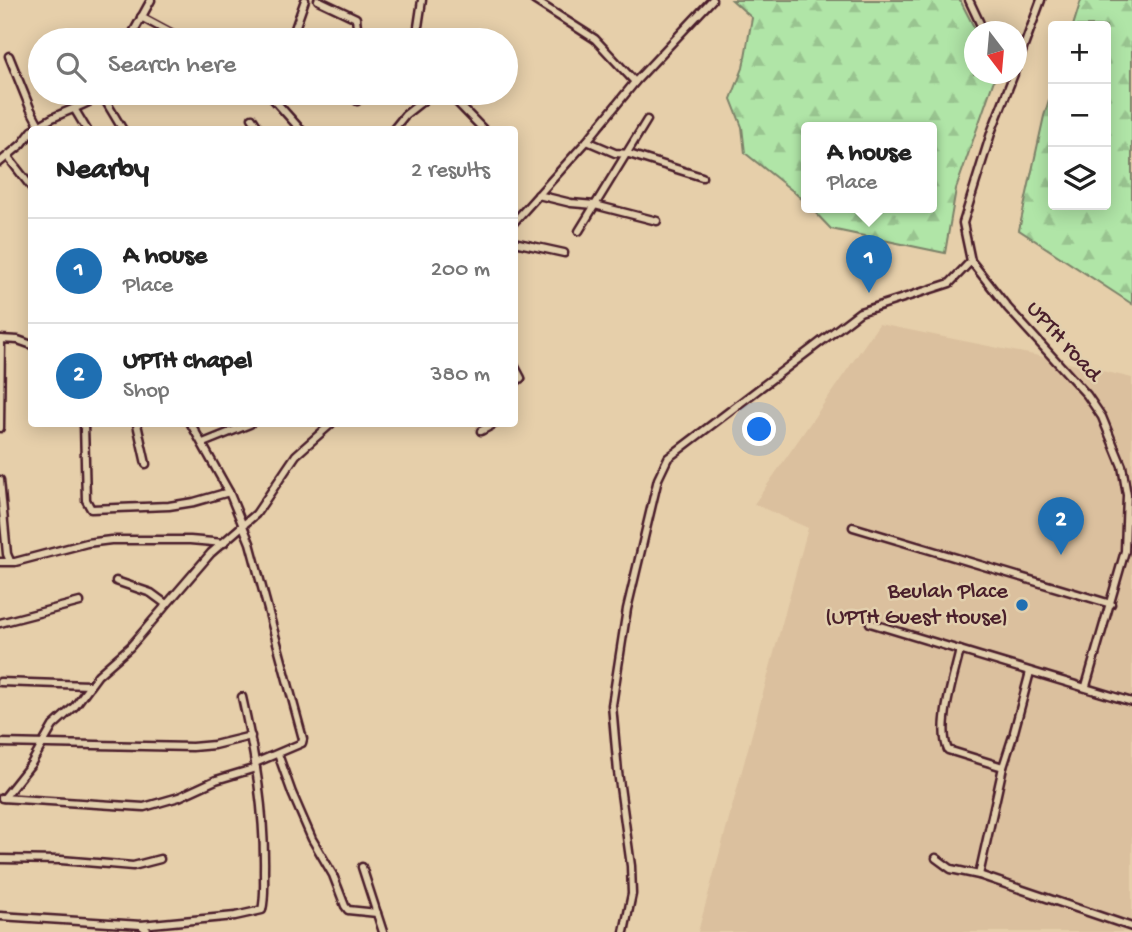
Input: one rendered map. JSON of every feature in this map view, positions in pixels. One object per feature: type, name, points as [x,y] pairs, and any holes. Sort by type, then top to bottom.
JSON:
[{"type":"street","points":[[135,28],[151,0]]},
{"type":"street","points":[[295,28],[304,0]]},
{"type":"street","points":[[318,0],[356,18],[357,27]]},
{"type":"street","points":[[418,28],[422,0]]},
{"type":"street","points":[[534,0],[595,39],[635,82]]},
{"type":"street","points":[[518,218],[587,141],[635,82],[712,0]]},
{"type":"street","points":[[969,0],[979,21]]},
{"type":"street","points":[[1027,39],[1040,0]]},
{"type":"street","points":[[141,17],[162,28]]},
{"type":"street","points":[[9,56],[28,103]]},
{"type":"street","name":"UPTH road","points":[[1010,84],[963,223],[971,261],[1008,308],[1087,395],[1102,417],[1122,466],[1127,495],[1127,525],[1122,562],[1086,687]]},
{"type":"street","points":[[29,105],[34,126]]},
{"type":"street","points":[[40,126],[58,115],[84,105]]},
{"type":"street","points":[[109,105],[121,126]]},
{"type":"street","points":[[279,105],[297,126]]},
{"type":"street","points":[[396,126],[418,105]]},
{"type":"street","points":[[460,105],[480,126]]},
{"type":"street","points":[[75,110],[85,126]]},
{"type":"street","points":[[252,118],[257,126]]},
{"type":"street","points":[[579,231],[647,120]]},
{"type":"street","points":[[0,162],[28,136]]},
{"type":"street","points":[[587,141],[615,153],[702,177]]},
{"type":"street","points":[[8,157],[28,183]]},
{"type":"street","points":[[538,195],[570,203],[595,205],[657,221]]},
{"type":"street","points":[[518,243],[564,253]]},
{"type":"street","points":[[624,932],[632,894],[631,866],[612,705],[626,609],[658,479],[668,458],[860,312],[950,283],[971,261]]},
{"type":"street","points":[[0,428],[0,339],[28,344]]},
{"type":"street","points":[[84,427],[86,500],[91,509],[169,506],[229,492]]},
{"type":"street","points":[[138,427],[146,464]]},
{"type":"street","points":[[2,798],[144,807],[179,797],[302,743],[278,640],[260,586],[261,577],[229,492],[193,427]]},
{"type":"street","points":[[203,443],[243,427]]},
{"type":"street","points":[[2,798],[31,764],[53,726],[75,706],[89,685],[130,647],[198,567],[256,514],[296,455],[328,427]]},
{"type":"street","points":[[481,430],[488,427]]},
{"type":"street","points":[[0,481],[7,554],[10,561]]},
{"type":"street","points":[[853,527],[1111,604]]},
{"type":"street","points":[[0,562],[15,562],[87,543],[110,540],[190,540],[224,543]]},
{"type":"street","points":[[1122,562],[1132,566]]},
{"type":"street","points":[[116,581],[151,593],[166,604]]},
{"type":"street","points":[[0,623],[80,602]]},
{"type":"street","points":[[870,623],[1132,702]]},
{"type":"street","points":[[960,650],[945,721],[944,740],[948,750],[1003,767]]},
{"type":"street","points":[[979,875],[1003,767],[1030,671]]},
{"type":"street","points":[[0,682],[89,685]]},
{"type":"street","points":[[0,916],[141,925],[235,916],[262,910],[265,844],[251,736],[242,697]]},
{"type":"street","points":[[0,743],[192,747],[214,746],[251,736]]},
{"type":"street","points":[[278,754],[312,839],[333,875],[345,906],[348,910],[377,913]]},
{"type":"street","points":[[936,858],[951,869],[979,875],[1132,927]]},
{"type":"street","points":[[0,859],[61,860],[133,866],[160,859]]},
{"type":"street","points":[[362,867],[383,932]]},
{"type":"street","points":[[141,925],[149,932]]},
{"type":"shaded area","points":[[879,324],[1039,356],[1132,378],[1132,932],[698,932],[808,528],[754,504]]},
{"type":"green space","points":[[732,0],[960,0],[971,21],[964,21],[964,84],[993,84],[956,189],[945,253],[831,229],[816,213],[937,213],[937,122],[801,122],[801,198],[745,153],[742,127],[731,99],[743,68],[752,18]]},
{"type":"green space","points":[[1081,0],[1132,0],[1132,304],[1019,230],[1048,103],[1048,210],[1111,210],[1111,21],[1075,21]]},
{"type":"place","name":"A house","points":[[869,293]]},
{"type":"place","name":"UPTH chapel","points":[[1061,555]]},
{"type":"place","name":"Beulah Place (UPTH Guest House)","points":[[1022,605]]}]
